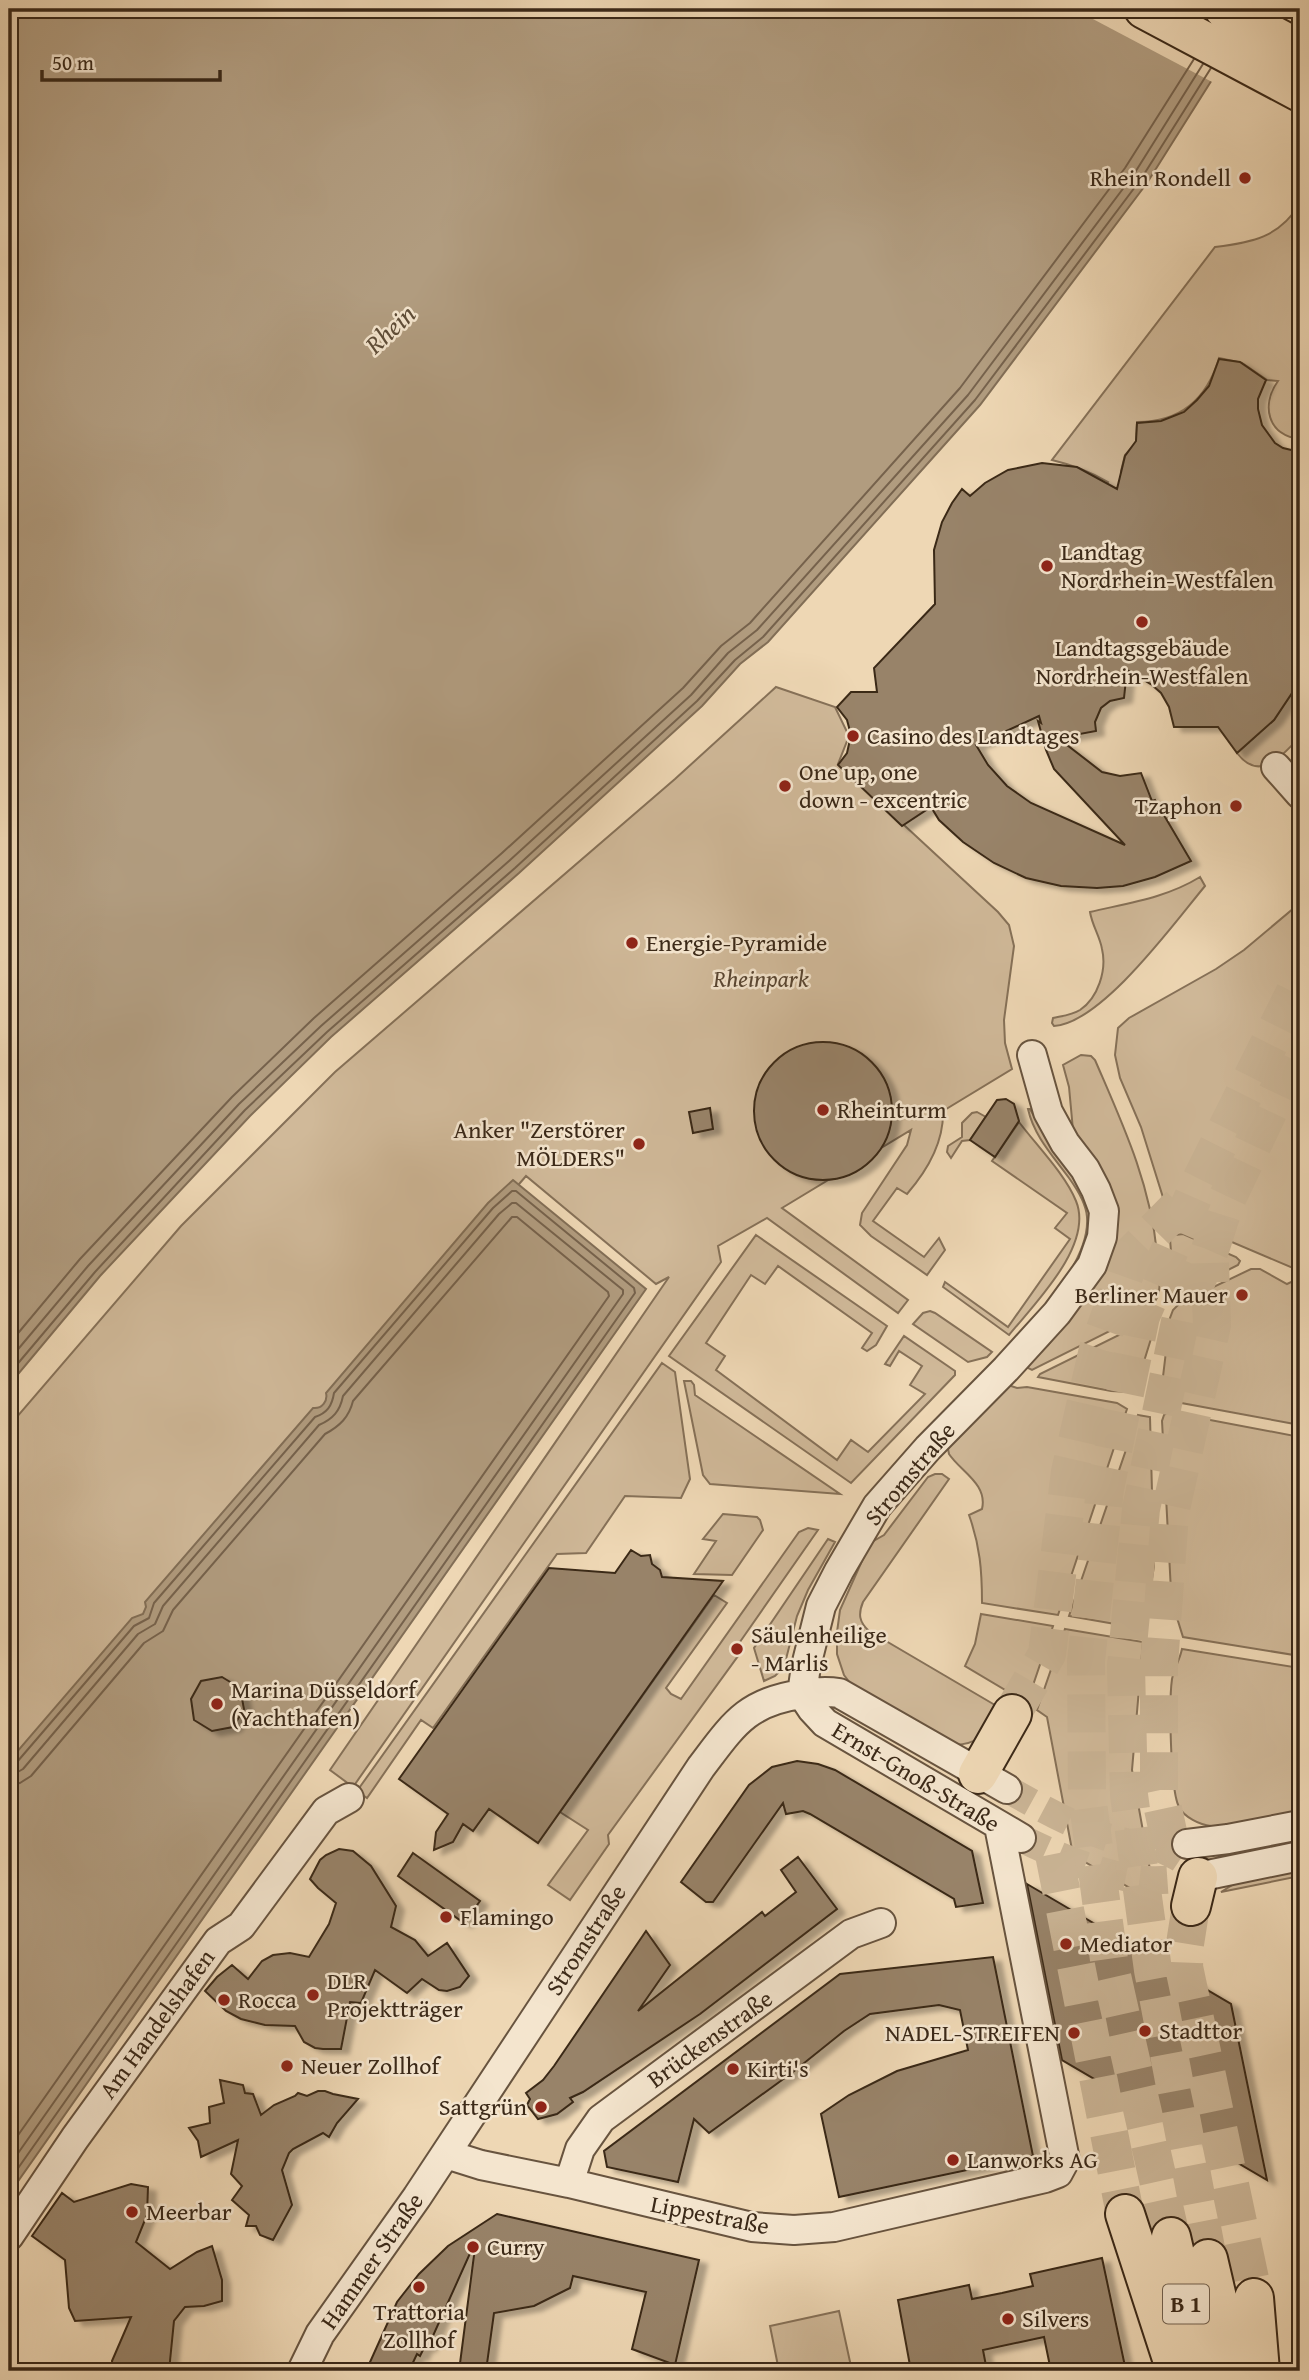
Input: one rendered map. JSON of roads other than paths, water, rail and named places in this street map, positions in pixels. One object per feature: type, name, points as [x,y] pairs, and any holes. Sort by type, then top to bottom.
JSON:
[{"type":"highway","points":[[1144,9],[1300,92]]},
{"type":"highway","points":[[1224,9],[1300,50]]},
{"type":"highway","points":[[993,1782],[1012,1714]]},
{"type":"highway","points":[[1125,2214],[1176,2371]]},
{"type":"highway","name":"B 1","points":[[1171,2237],[1202,2371]]},
{"type":"highway","name":"B 1","points":[[1208,2259],[1234,2371]]},
{"type":"highway","points":[[1254,2298],[1261,2371]]},
{"type":"street","points":[[1276,767],[1300,794]]},
{"type":"street","name":"Stromstraße","points":[[446,2154],[701,1767],[732,1727],[758,1705],[802,1694],[821,1606],[877,1506],[928,1448],[1018,1357],[1057,1313],[1092,1265],[1102,1237],[1104,1211],[1085,1168],[1065,1143],[1048,1112],[1032,1055]]},
{"type":"street","name":"Ernst-Gnoß-Straße","points":[[993,1782],[839,1693],[825,1691],[802,1694],[825,1723],[1004,1829]]},
{"type":"street","points":[[993,1782],[978,1785],[981,1800],[1004,1829]]},
{"type":"street","name":"Am Handelshafen","points":[[9,2236],[75,2138],[218,1941],[241,1926],[326,1811],[349,1798]]},
{"type":"street","points":[[1300,1825],[1228,1839],[1192,1876],[1300,1856]]},
{"type":"street","name":"Lippestraße","points":[[446,2154],[481,2165],[752,2227],[793,2230],[834,2227],[1058,2173],[1065,2160],[1017,1920],[1004,1829]]},
{"type":"street","name":"Brückenstraße","points":[[569,2183],[580,2149],[601,2119],[851,1934],[881,1923]]},
{"type":"street","name":"Hammer Straße","points":[[302,2371],[320,2334],[446,2154]]},
{"type":"water","name":"Rhein","points":[[9,9],[1243,9],[1215,75],[1147,183],[980,405],[768,642],[740,664],[702,706],[519,873],[331,1037],[250,1116],[100,1276],[9,1385]]},
{"type":"water","points":[[513,1180],[646,1289],[9,2194],[9,1761],[132,1618],[143,1614],[145,1602],[313,1408],[324,1404],[326,1393],[488,1203]]},
{"type":"tunnel","points":[[1171,2237],[1110,1967],[1087,1796],[1086,1661],[1105,1489],[1141,1316],[1198,1186],[1300,982]]},
{"type":"tunnel","points":[[1208,2259],[1153,1970],[1129,1795],[1126,1666],[1141,1509],[1181,1317],[1210,1250],[1225,1203],[1300,1045]]},
{"type":"tunnel","points":[[1012,1714],[1047,1654],[1070,1472],[1098,1349],[1132,1254],[1180,1205]]},
{"type":"tunnel","points":[[1171,1846],[1159,1790],[1159,1665],[1170,1513],[1212,1325],[1210,1263]]},
{"type":"tunnel","points":[[1007,1789],[1067,1821],[1109,1838],[1152,1846],[1174,1846]]},
{"type":"tunnel","points":[[1021,1838],[1101,1871],[1134,1879],[1198,1877],[1185,1862],[1157,1847]]},
{"type":"tunnel","points":[[1054,1854],[1125,2214]]},
{"type":"tunnel","points":[[1191,1906],[1184,1967],[1254,2298]]},
{"type":"place","name":"Rhein Rondell","points":[[1245,178]]},
{"type":"place","name":"Landtag Nordrhein-Westfalen","points":[[1047,566]]},
{"type":"place","name":"Landtagsgebäude Nordrhein-Westfalen","points":[[1142,622]]},
{"type":"place","name":"Casino des Landtages","points":[[853,736]]},
{"type":"place","name":"One up, one down - excentric","points":[[785,786]]},
{"type":"place","name":"Tzaphon","points":[[1236,806]]},
{"type":"place","name":"Energie-Pyramide","points":[[632,943]]},
{"type":"place","name":"Rheinturm","points":[[823,1110]]},
{"type":"place","name":"Anker \"Zerstörer MÖLDERS\"","points":[[639,1144]]},
{"type":"place","name":"Berliner Mauer","points":[[1242,1295]]},
{"type":"place","name":"Säulenheilige - Marlis","points":[[737,1649]]},
{"type":"place","name":"Marina Düsseldorf (Yachthafen)","points":[[217,1704]]},
{"type":"place","name":"Flamingo","points":[[446,1917]]},
{"type":"place","name":"Mediator","points":[[1066,1944]]},
{"type":"place","name":"DLR Projektträger","points":[[313,1995]]},
{"type":"place","name":"Rocca","points":[[224,2000]]},
{"type":"place","name":"Stadttor","points":[[1145,2031]]},
{"type":"place","name":"NADEL-STREIFEN","points":[[1074,2033]]},
{"type":"place","name":"Neuer Zollhof","points":[[287,2066]]},
{"type":"place","name":"Kirti's","points":[[733,2069]]},
{"type":"place","name":"Sattgrün","points":[[541,2107]]},
{"type":"place","name":"Lanworks AG","points":[[953,2160]]},
{"type":"place","name":"Meerbar","points":[[132,2212]]},
{"type":"place","name":"Curry","points":[[473,2247]]},
{"type":"place","name":"Trattoria Zollhof","points":[[419,2287]]},
{"type":"place","name":"Silvers","points":[[1008,2319]]},
{"type":"park label","name":"Rheinpark","points":[[761,979]]}]
